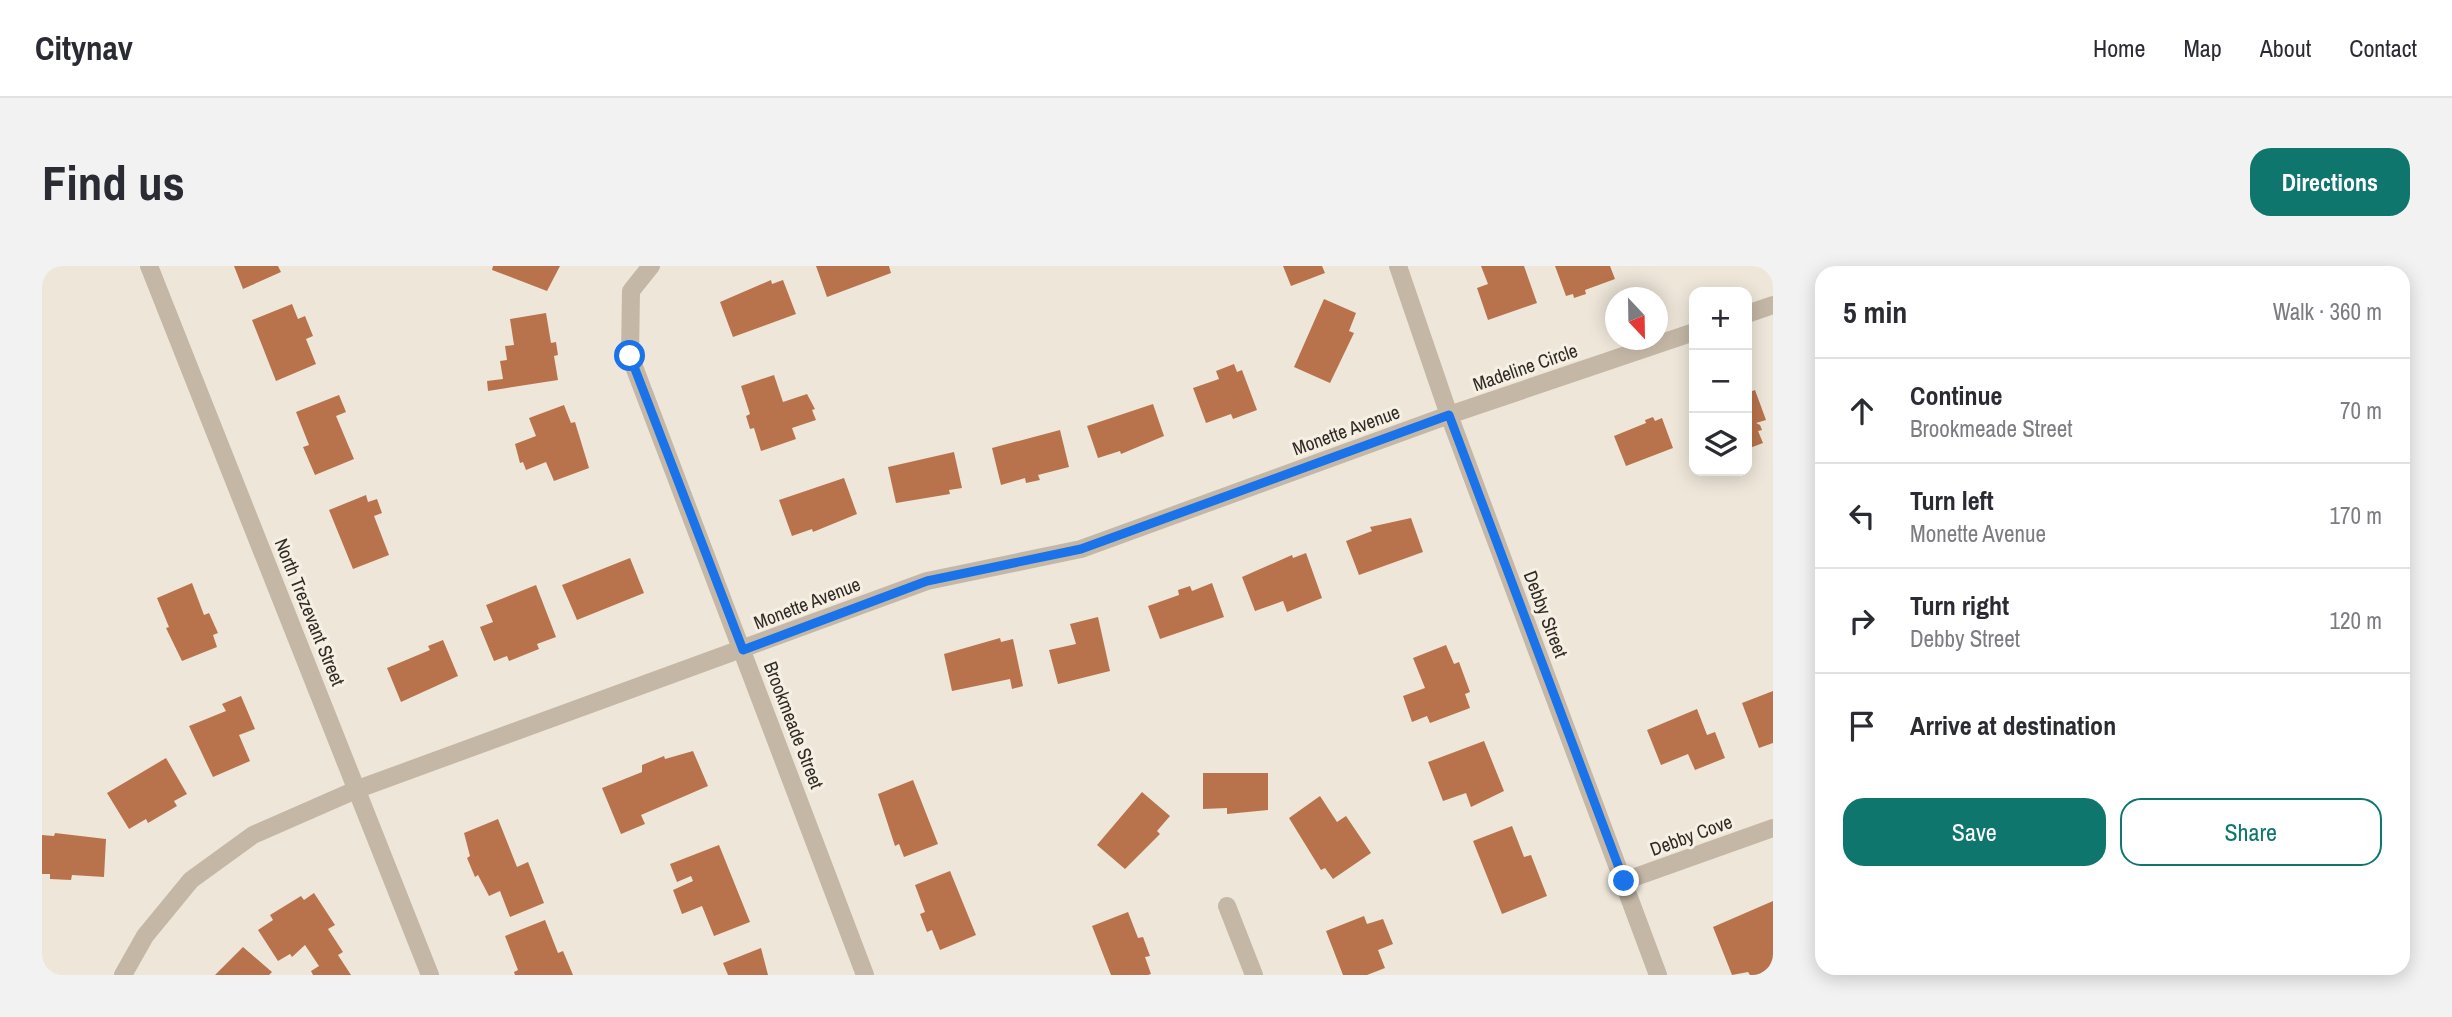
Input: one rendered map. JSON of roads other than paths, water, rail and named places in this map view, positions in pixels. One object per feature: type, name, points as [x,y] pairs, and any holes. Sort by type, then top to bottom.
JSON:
[{"type":"street","name":"North Trezevant Street","points":[[149,266],[430,975]]},
{"type":"street","name":"Brookmeade Street","points":[[651,266],[631,291],[630,356],[865,975]]},
{"type":"street","name":"Debby Street","points":[[1398,266],[1449,415],[1658,975]]},
{"type":"street","points":[[1752,312],[1773,305]]},
{"type":"street","name":"Madeline Circle","points":[[1449,415],[1689,333]]},
{"type":"street","name":"Monette Avenue","points":[[123,975],[145,936],[191,880],[253,835],[358,789],[927,581],[1081,549],[1449,415]]},
{"type":"street","name":"Debby Cove","points":[[1624,881],[1773,828]]},
{"type":"street","points":[[1227,906],[1254,975]]}]
